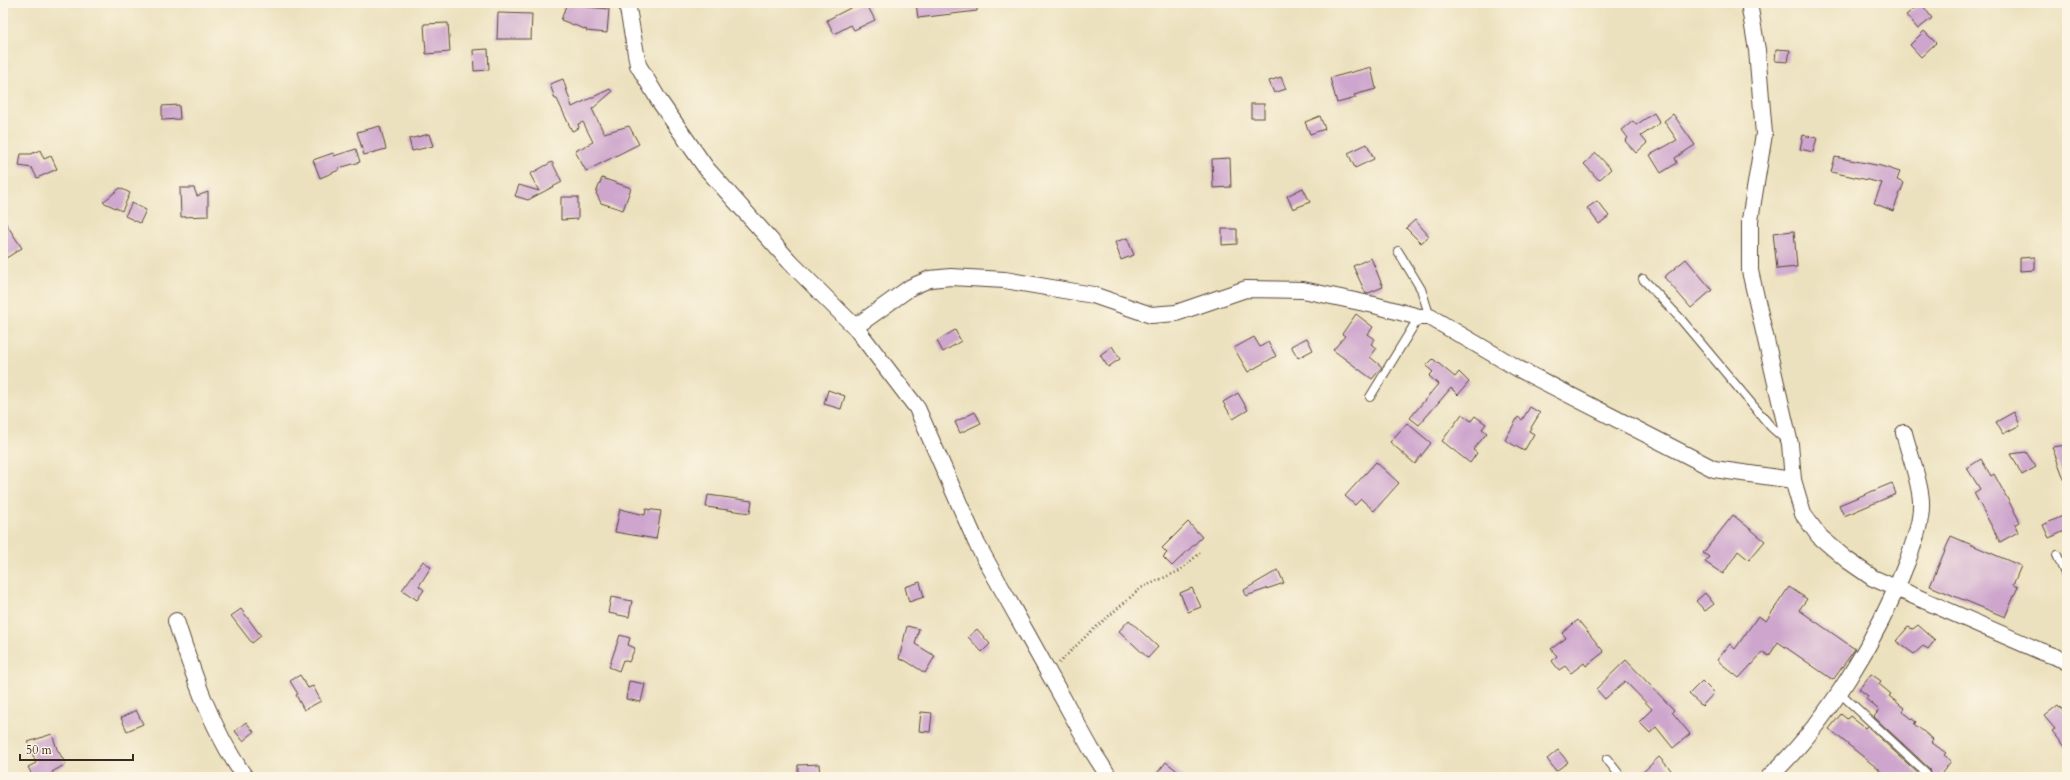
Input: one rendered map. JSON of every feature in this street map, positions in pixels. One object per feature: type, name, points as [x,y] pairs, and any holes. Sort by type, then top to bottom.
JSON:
[{"type":"street","points":[[627,3],[638,65],[660,102],[706,168],[790,262],[855,327],[917,408],[977,544],[1091,749],[1109,777]]},
{"type":"street","points":[[1749,3],[1758,50],[1764,134],[1750,220],[1750,271],[1790,444],[1793,480],[1803,514],[1820,536],[1853,565],[1873,578],[1896,590],[2067,661]]},
{"type":"street","points":[[855,327],[910,287],[930,279],[951,276],[1005,280],[1093,295],[1151,315],[1176,313],[1246,289],[1303,290],[1425,317],[1519,369],[1714,469],[1793,480]]},
{"type":"street","points":[[1769,777],[1785,762],[1839,692],[1896,590],[1918,531],[1921,500],[1904,433]]},
{"type":"street","points":[[176,621],[190,665],[221,739],[245,777]]},
{"type":"lane","points":[[1370,397],[1425,317],[1421,289],[1398,252]]},
{"type":"lane","points":[[1644,278],[1680,317],[1772,427],[1790,444]]},
{"type":"lane","points":[[2057,555],[2067,578]]},
{"type":"lane","points":[[1839,692],[1926,773]]},
{"type":"lane","points":[[1607,759],[1621,777]]},
{"type":"path","points":[[1049,673],[1087,635],[1141,588],[1179,571],[1201,552]]},
{"type":"building","points":[[567,3],[587,3],[586,7],[609,9],[607,33],[586,31],[587,30],[561,20]]},
{"type":"building","points":[[860,3],[866,3],[875,20],[854,30],[851,25],[834,34],[827,20]]},
{"type":"building","points":[[916,3],[977,3],[977,11],[918,18]]},
{"type":"building","points":[[1921,3],[1932,18],[1918,29],[1906,15]]},
{"type":"building","points":[[498,13],[532,14],[531,39],[497,39]]},
{"type":"building","points":[[448,23],[450,52],[426,54],[424,24]]},
{"type":"building","points":[[1924,31],[1936,43],[1921,57],[1910,45]]},
{"type":"building","points":[[488,49],[489,70],[474,71],[473,50]]},
{"type":"building","points":[[1776,49],[1790,50],[1788,62],[1775,61]]},
{"type":"building","points":[[1371,67],[1376,89],[1354,95],[1356,98],[1337,103],[1330,78]]},
{"type":"building","points":[[1281,77],[1286,89],[1274,93],[1269,81]]},
{"type":"building","points":[[563,79],[572,107],[610,89],[612,92],[592,109],[604,133],[629,126],[639,144],[586,171],[575,151],[593,142],[583,122],[578,124],[579,128],[572,131],[557,99],[555,99],[550,84]]},
{"type":"building","points":[[1251,104],[1264,104],[1264,118],[1251,118]]},
{"type":"building","points":[[179,105],[180,119],[162,120],[162,106]]},
{"type":"building","points":[[1654,113],[1660,123],[1641,136],[1647,143],[1636,153],[1625,141],[1628,138],[1622,130],[1633,121],[1636,125]]},
{"type":"building","points":[[1673,114],[1695,145],[1675,158],[1677,163],[1661,173],[1650,155],[1677,140],[1664,121]]},
{"type":"building","points":[[1320,116],[1325,129],[1310,134],[1305,122]]},
{"type":"building","points":[[380,126],[386,149],[364,155],[357,132]]},
{"type":"building","points":[[429,134],[433,146],[412,151],[409,139]]},
{"type":"building","points":[[1803,135],[1817,138],[1813,152],[1800,149]]},
{"type":"building","points":[[1367,144],[1374,159],[1355,168],[1348,153]]},
{"type":"building","points":[[356,149],[360,162],[339,168],[339,170],[320,178],[313,160],[333,153],[334,156]]},
{"type":"building","points":[[40,150],[44,159],[51,156],[57,169],[37,178],[32,168],[19,166],[21,154],[31,154]]},
{"type":"building","points":[[1596,153],[1611,169],[1599,180],[1584,164]]},
{"type":"building","points":[[1835,157],[1881,166],[1900,172],[1897,180],[1904,183],[1893,211],[1874,203],[1882,183],[1831,172]]},
{"type":"building","points":[[1230,158],[1231,187],[1213,188],[1212,159]]},
{"type":"building","points":[[552,162],[562,182],[528,200],[515,196],[519,185],[539,191],[530,174]]},
{"type":"building","points":[[602,178],[631,188],[623,210],[601,203],[596,193]]},
{"type":"building","points":[[120,188],[130,193],[122,211],[103,202]]},
{"type":"building","points":[[180,188],[194,188],[197,196],[208,192],[208,216],[181,217]]},
{"type":"building","points":[[1303,188],[1310,202],[1293,209],[1287,196]]},
{"type":"building","points":[[561,197],[578,197],[578,219],[561,220]]},
{"type":"building","points":[[1597,201],[1609,216],[1599,224],[1587,208]]},
{"type":"building","points":[[132,203],[146,210],[140,223],[125,216]]},
{"type":"building","points":[[3,219],[22,248],[3,260]]},
{"type":"building","points":[[1415,220],[1429,236],[1421,243],[1406,228]]},
{"type":"building","points":[[1222,229],[1237,229],[1237,244],[1222,245]]},
{"type":"building","points":[[1794,231],[1797,267],[1777,269],[1773,233]]},
{"type":"building","points":[[1127,238],[1134,255],[1121,260],[1115,242]]},
{"type":"building","points":[[2035,257],[2035,270],[2020,271],[2020,258]]},
{"type":"building","points":[[1371,258],[1383,287],[1366,294],[1353,266]]},
{"type":"building","points":[[1686,259],[1712,290],[1691,308],[1664,277]]},
{"type":"building","points":[[1356,314],[1373,327],[1368,334],[1375,339],[1371,344],[1377,348],[1370,357],[1382,367],[1372,379],[1333,350],[1345,336],[1342,334]]},
{"type":"building","points":[[955,330],[961,341],[943,352],[937,341]]},
{"type":"building","points":[[1254,337],[1260,347],[1268,342],[1276,356],[1248,372],[1234,348]]},
{"type":"building","points":[[1307,338],[1313,350],[1298,358],[1291,346]]},
{"type":"building","points":[[1112,346],[1120,359],[1108,367],[1100,355]]},
{"type":"building","points":[[1433,359],[1455,377],[1459,372],[1469,382],[1458,395],[1451,388],[1419,425],[1410,418],[1438,384],[1429,376],[1433,372],[1426,366]]},
{"type":"building","points":[[828,390],[845,396],[841,409],[824,404]]},
{"type":"building","points":[[1238,393],[1248,410],[1233,419],[1223,402]]},
{"type":"building","points":[[1530,407],[1540,413],[1529,431],[1534,434],[1524,451],[1505,440],[1518,417],[1522,420]]},
{"type":"building","points":[[975,412],[981,423],[960,433],[955,422]]},
{"type":"building","points":[[2014,412],[2020,425],[2003,434],[1996,422]]},
{"type":"building","points":[[1462,414],[1471,421],[1475,416],[1486,424],[1482,429],[1487,433],[1473,450],[1477,453],[1470,463],[1442,441]]},
{"type":"building","points":[[1407,423],[1431,443],[1415,464],[1390,442]]},
{"type":"building","points":[[2067,445],[2067,484],[2066,484],[2052,447]]},
{"type":"building","points":[[2026,452],[2036,467],[2022,475],[2011,454]]},
{"type":"building","points":[[1981,459],[1991,476],[1994,474],[2020,522],[2015,525],[2018,532],[2000,542],[1974,493],[1980,489],[1967,468]]},
{"type":"building","points":[[1376,462],[1399,483],[1374,511],[1361,499],[1355,505],[1345,496]]},
{"type":"building","points":[[1892,483],[1896,494],[1844,516],[1839,505]]},
{"type":"building","points":[[708,495],[752,501],[750,513],[706,507]]},
{"type":"building","points":[[620,509],[645,515],[646,509],[661,511],[656,539],[615,532]]},
{"type":"building","points":[[2067,514],[2067,530],[2049,538],[2043,525]]},
{"type":"building","points":[[1733,515],[1765,541],[1749,560],[1738,551],[1723,574],[1705,562],[1709,557],[1703,553]]},
{"type":"building","points":[[1188,522],[1202,537],[1172,566],[1163,557],[1167,553],[1162,548]]},
{"type":"building","points":[[1951,536],[2021,566],[2013,585],[2018,587],[2005,617],[1930,586]]},
{"type":"building","points":[[423,561],[431,567],[419,586],[424,590],[417,600],[402,590]]},
{"type":"building","points":[[1278,570],[1284,583],[1246,596],[1244,590]]},
{"type":"building","points":[[920,582],[924,597],[909,602],[905,587]]},
{"type":"building","points":[[1789,587],[1807,599],[1799,610],[1855,649],[1833,680],[1778,642],[1769,656],[1763,652],[1739,678],[1717,660],[1730,644],[1735,649],[1758,616],[1766,621]]},
{"type":"building","points":[[1192,588],[1201,607],[1188,612],[1180,593]]},
{"type":"building","points":[[1705,593],[1714,604],[1705,611],[1696,601]]},
{"type":"building","points":[[611,597],[632,601],[629,617],[608,613]]},
{"type":"building","points":[[241,609],[261,636],[252,643],[231,616]]},
{"type":"building","points":[[1129,620],[1158,647],[1148,658],[1119,631]]},
{"type":"building","points":[[1578,620],[1604,652],[1586,666],[1584,663],[1571,673],[1565,666],[1559,670],[1552,661],[1557,656],[1551,649],[1566,638],[1562,633]]},
{"type":"building","points":[[1918,625],[1935,640],[1928,649],[1923,646],[1914,654],[1896,641],[1908,627],[1913,629]]},
{"type":"building","points":[[907,626],[919,629],[915,644],[935,656],[925,673],[906,661],[899,659]]},
{"type":"building","points":[[977,629],[990,644],[982,652],[968,637]]},
{"type":"building","points":[[620,635],[630,638],[628,645],[635,648],[629,662],[623,660],[619,671],[609,667]]},
{"type":"building","points":[[1626,660],[1674,710],[1672,712],[1690,734],[1673,748],[1656,727],[1650,733],[1639,722],[1652,709],[1625,681],[1605,699],[1596,689]]},
{"type":"building","points":[[1871,674],[1881,681],[1879,684],[1891,694],[1889,696],[1904,708],[1902,711],[1916,722],[1914,724],[1933,739],[1931,742],[1946,753],[1944,755],[1951,761],[1939,777],[1930,777],[1930,769],[1874,717],[1879,710],[1866,699],[1868,696],[1859,689]]},
{"type":"building","points":[[300,675],[308,688],[313,686],[321,701],[304,710],[296,695],[298,694],[290,681]]},
{"type":"building","points":[[629,681],[645,684],[641,702],[626,699]]},
{"type":"building","points":[[1702,681],[1714,693],[1702,706],[1689,694]]},
{"type":"building","points":[[2058,705],[2067,715],[2067,749],[2052,731],[2055,729],[2044,716]]},
{"type":"building","points":[[136,710],[143,724],[127,731],[121,718]]},
{"type":"building","points":[[921,712],[932,713],[930,732],[919,731]]},
{"type":"building","points":[[1841,714],[1847,719],[1850,716],[1865,728],[1867,726],[1922,777],[1888,777],[1829,729]]},
{"type":"building","points":[[246,722],[254,732],[243,741],[235,731]]},
{"type":"building","points":[[52,734],[57,749],[66,764],[52,772],[55,777],[33,777],[28,767],[36,763],[28,742]]},
{"type":"building","points":[[1558,750],[1568,762],[1556,771],[1547,759]]},
{"type":"building","points":[[1659,757],[1671,770],[1663,777],[1638,777]]},
{"type":"building","points":[[1166,762],[1185,777],[1154,777]]},
{"type":"building","points":[[819,764],[820,777],[798,777],[798,765]]}]
